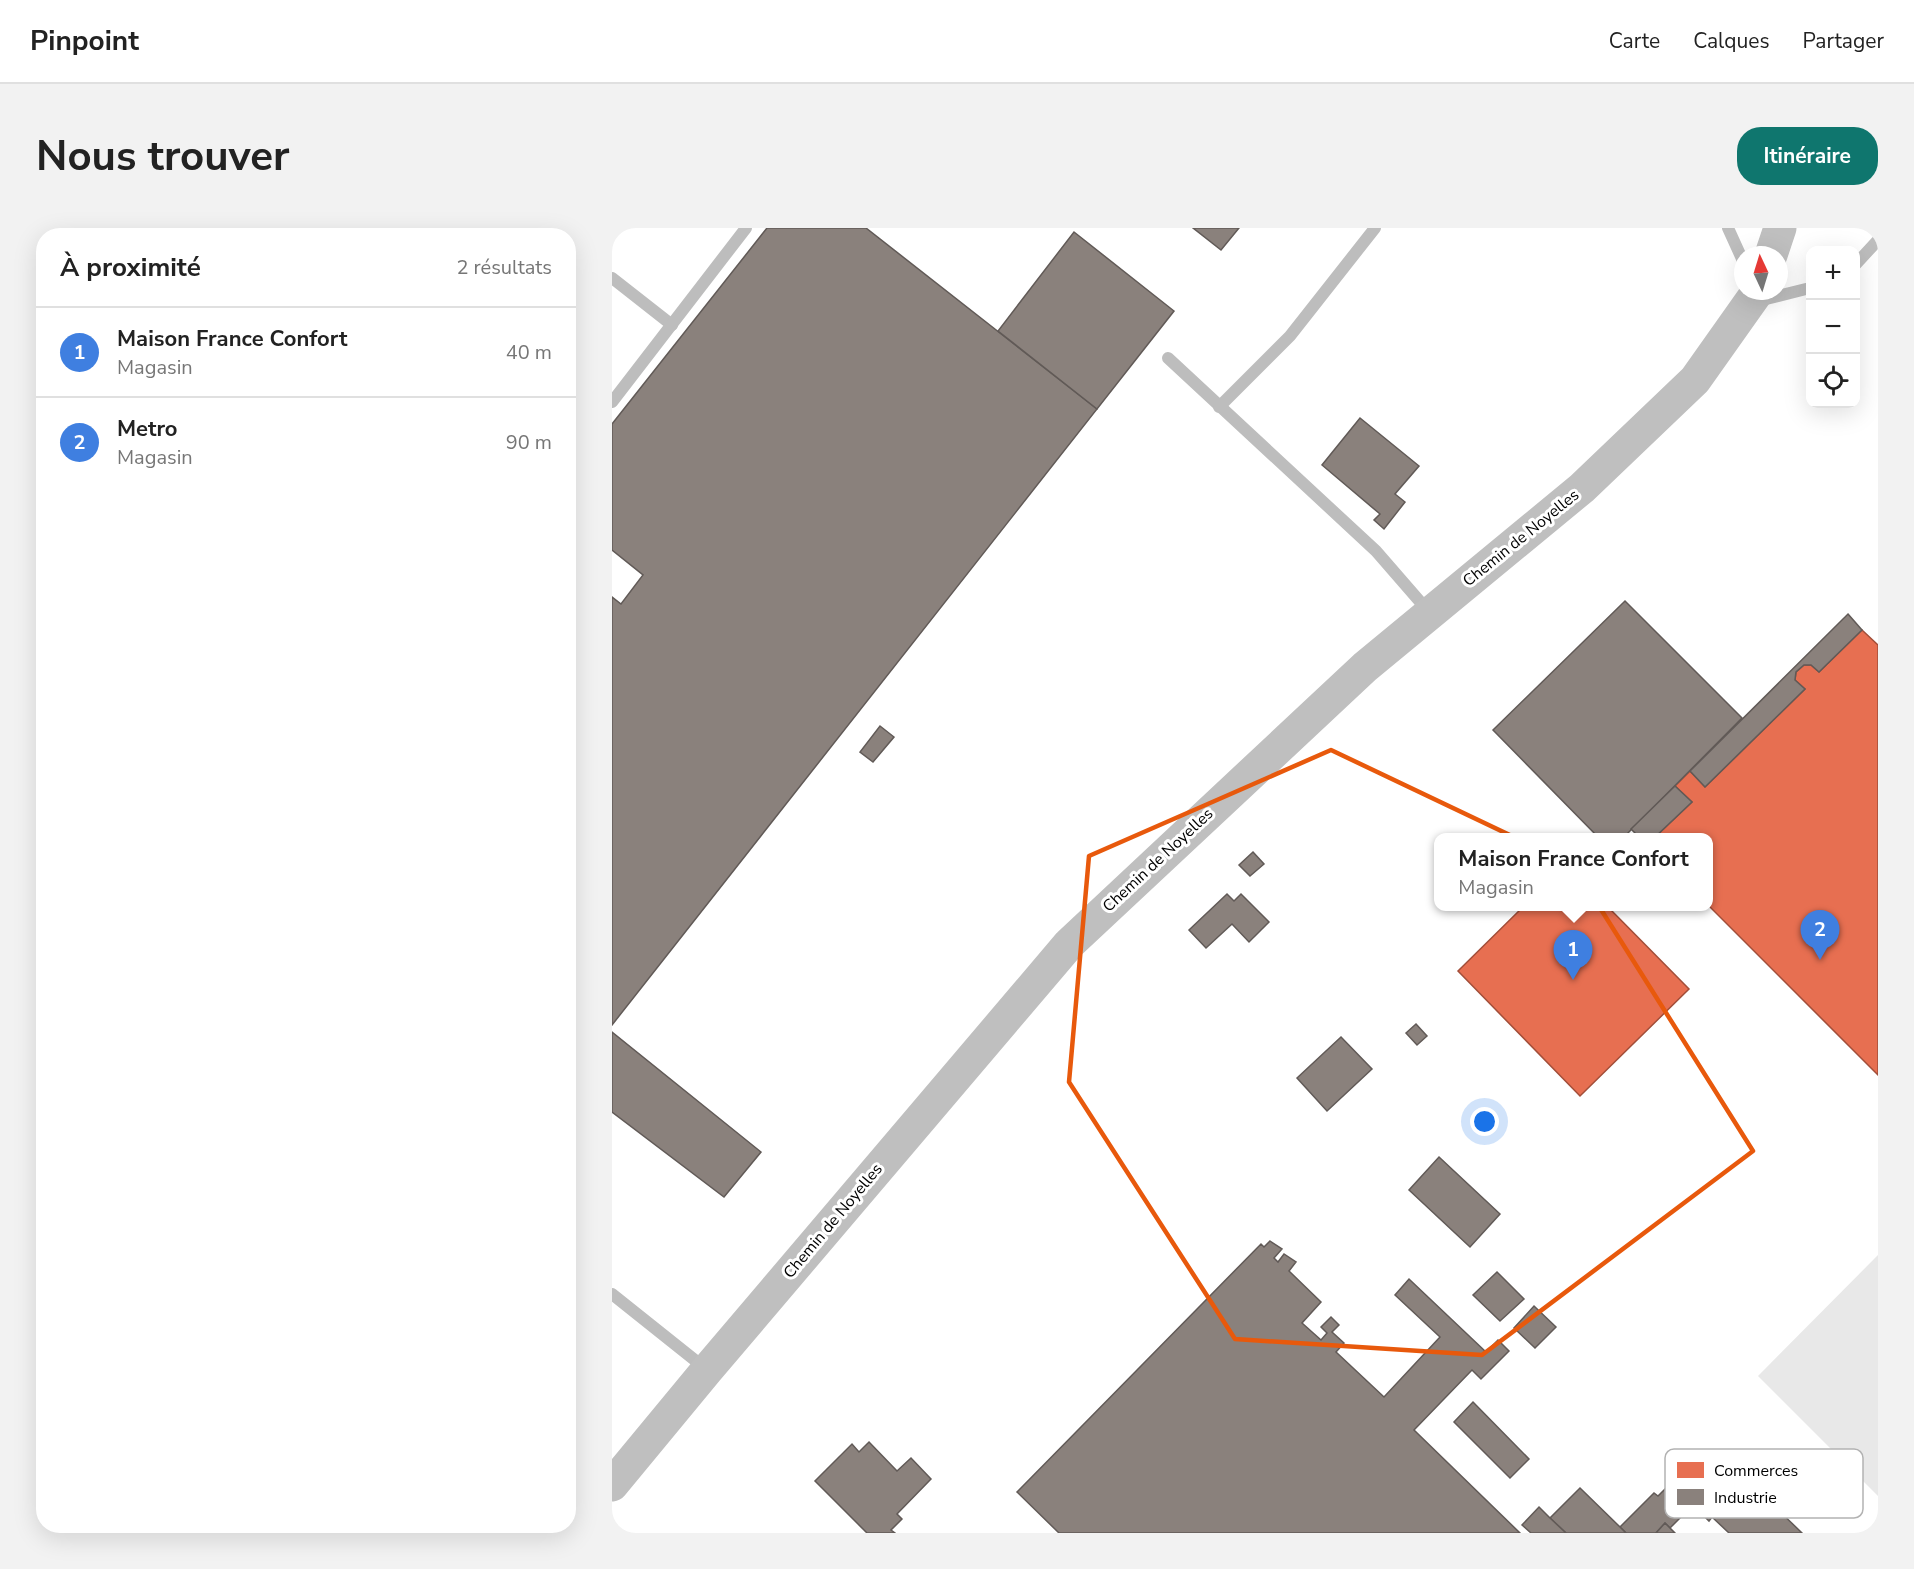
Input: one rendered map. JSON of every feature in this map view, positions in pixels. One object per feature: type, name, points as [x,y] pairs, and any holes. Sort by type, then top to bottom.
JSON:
[{"type":"street","points":[[1774,246],[1780,228]]},
{"type":"street","name":"Chemin de Noyelles","points":[[612,1485],[1069,944],[1353,678],[1582,488],[1687,388],[1752,300]]},
{"type":"lane","points":[[612,402],[746,228]]},
{"type":"lane","points":[[1219,407],[1290,336],[1375,228]]},
{"type":"lane","points":[[1728,228],[1736,246]]},
{"type":"lane","points":[[1860,260],[1878,240]]},
{"type":"lane","points":[[612,278],[672,325]]},
{"type":"lane","points":[[1788,290],[1806,288]]},
{"type":"lane","points":[[1168,358],[1376,551],[1430,613]]},
{"type":"lane","points":[[612,1294],[707,1370]]},
{"type":"highlighted area","points":[[1331,750],[1573,865],[1753,1151],[1482,1355],[1235,1339],[1069,1082],[1089,856]]},
{"type":"shaded area","points":[[1878,1255],[1878,1496],[1863,1481],[1863,1449],[1831,1449],[1758,1376]]},
{"type":"building: Commerces","points":[[1862,630],[1878,645],[1878,1075],[1713,910],[1713,833],[1659,833],[1692,802],[1675,786],[1690,771],[1705,787],[1805,689],[1795,680],[1796,672],[1804,665],[1811,665],[1819,672]]},
{"type":"building: Commerces","points":[[1519,911],[1612,911],[1689,989],[1580,1096],[1458,971]]},
{"type":"building: Industrie","points":[[767,228],[866,228],[1097,409],[612,1025],[612,597],[621,604],[643,575],[612,550],[612,424]]},
{"type":"building: Industrie","points":[[1193,228],[1239,228],[1221,250]]},
{"type":"building: Industrie","points":[[1074,232],[1174,311],[1097,409],[998,331]]},
{"type":"building: Industrie","points":[[1360,418],[1419,466],[1395,494],[1405,502],[1384,529],[1374,520],[1380,514],[1322,465]]},
{"type":"building: Industrie","points":[[1625,601],[1742,718],[1628,833],[1594,833],[1493,730]]},
{"type":"building: Industrie","points":[[1848,614],[1862,630],[1819,672],[1811,665],[1804,665],[1796,672],[1795,680],[1805,689],[1705,787],[1690,771]]},
{"type":"building: Industrie","points":[[880,726],[894,737],[873,762],[860,752]]},
{"type":"building: Industrie","points":[[1675,786],[1692,802],[1659,833],[1635,833],[1631,829]]},
{"type":"building: Industrie","points":[[1253,852],[1264,864],[1250,876],[1239,865]]},
{"type":"building: Industrie","points":[[1227,894],[1234,901],[1241,894],[1269,922],[1249,942],[1232,924],[1206,948],[1189,930]]},
{"type":"building: Industrie","points":[[1416,1024],[1427,1036],[1417,1045],[1406,1033]]},
{"type":"building: Industrie","points":[[612,1032],[761,1152],[724,1197],[612,1112]]},
{"type":"building: Industrie","points":[[1341,1037],[1372,1069],[1327,1111],[1297,1078]]},
{"type":"building: Industrie","points":[[1439,1157],[1500,1214],[1470,1247],[1409,1190]]},
{"type":"building: Industrie","points":[[1270,1241],[1282,1249],[1274,1258],[1278,1262],[1284,1254],[1296,1262],[1289,1271],[1321,1302],[1302,1323],[1321,1340],[1327,1333],[1321,1327],[1331,1317],[1339,1325],[1332,1332],[1344,1343],[1336,1352],[1384,1397],[1440,1337],[1395,1295],[1409,1279],[1486,1352],[1498,1340],[1509,1351],[1481,1379],[1472,1370],[1414,1430],[1520,1533],[1059,1533],[1017,1492],[1261,1244],[1264,1247]]},
{"type":"building: Industrie","points":[[1497,1272],[1524,1299],[1500,1321],[1473,1295]]},
{"type":"building: Industrie","points":[[1534,1306],[1556,1327],[1535,1348],[1514,1328]]},
{"type":"building: Industrie","points":[[1473,1402],[1529,1459],[1510,1478],[1454,1422]]},
{"type":"building: Industrie","points":[[869,1442],[897,1471],[911,1458],[931,1479],[897,1514],[902,1519],[891,1530],[895,1533],[867,1533],[815,1481],[852,1444],[859,1452]]},
{"type":"building: Industrie","points":[[1580,1488],[1626,1533],[1566,1533],[1550,1518]]},
{"type":"building: Industrie","points":[[1665,1489],[1665,1518],[1680,1518],[1670,1528],[1665,1523],[1656,1533],[1626,1533],[1620,1527],[1654,1493],[1658,1496]]},
{"type":"building: Industrie","points":[[1539,1507],[1566,1533],[1531,1533],[1522,1525]]},
{"type":"building: Industrie","points":[[1713,1518],[1787,1518],[1802,1533],[1729,1533]]},
{"type":"building: Industrie","points":[[1665,1523],[1675,1533],[1656,1533]]},
{"type":"place","name":"Metro","points":[[1820,960]]},
{"type":"place","name":"Maison France Confort","points":[[1573,980]]}]
